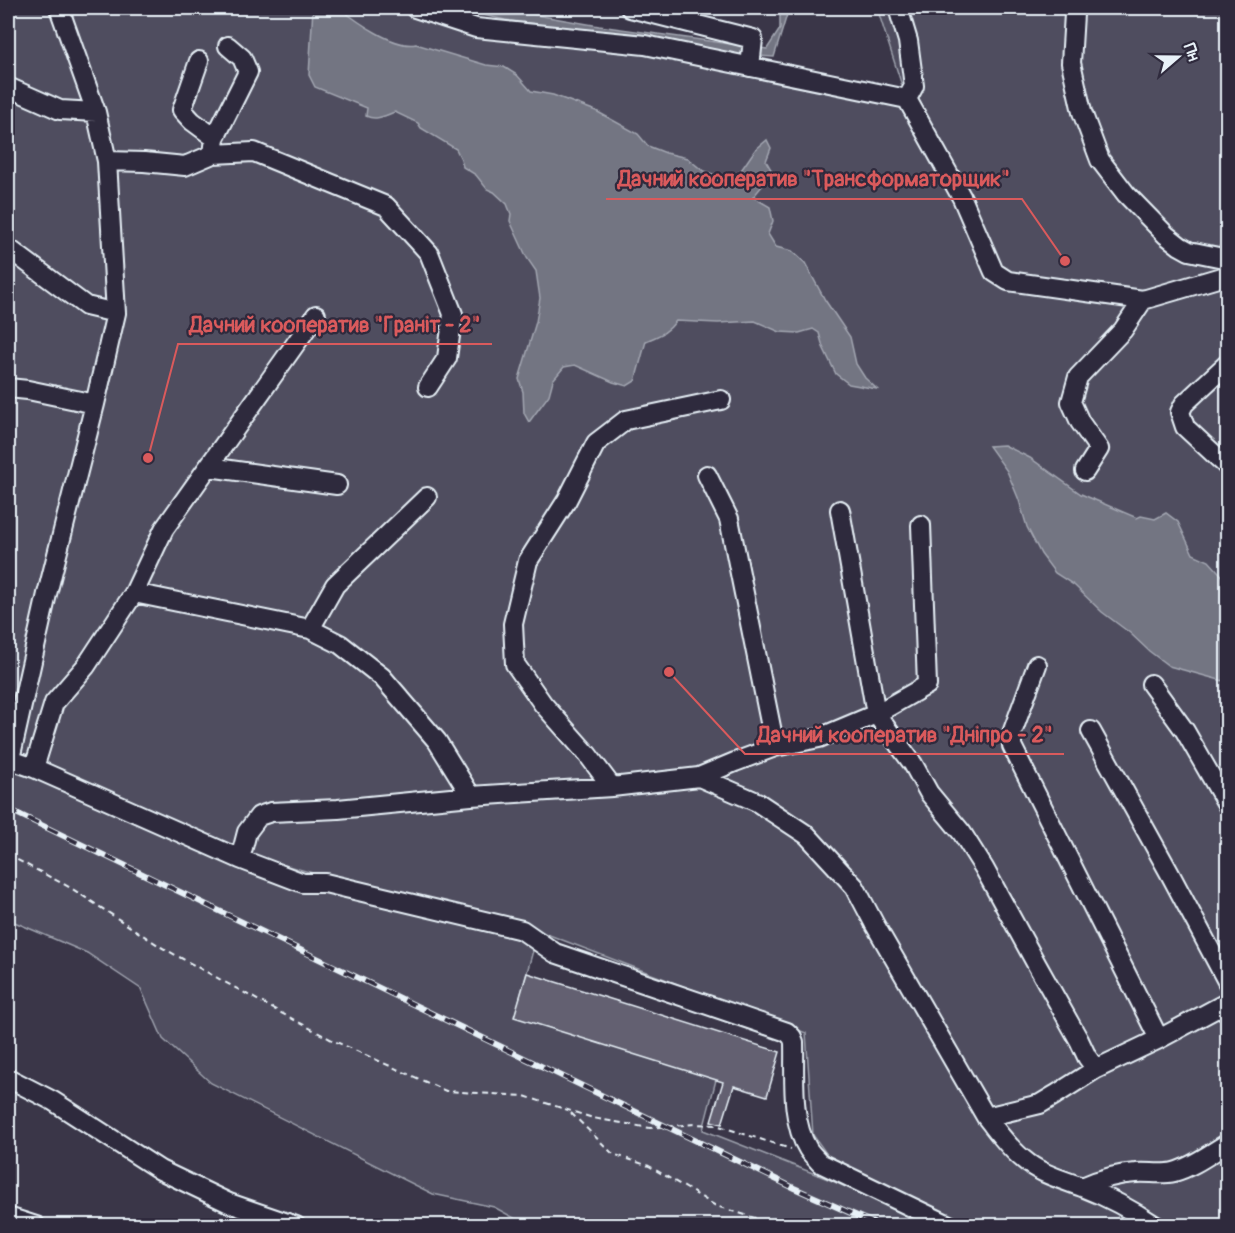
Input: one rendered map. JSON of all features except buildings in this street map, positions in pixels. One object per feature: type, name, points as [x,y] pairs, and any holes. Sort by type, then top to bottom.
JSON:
[{"type":"lane","points":[[59,8],[96,112],[107,161],[116,313],[9,759],[240,859],[303,882],[325,883],[522,930],[555,952],[787,1032],[794,1042],[795,1104],[808,1149],[820,1163],[951,1226]]},
{"type":"lane","points":[[414,8],[476,28],[645,45],[907,99],[962,198],[994,272],[1008,281],[1143,300],[1227,274]]},
{"type":"lane","points":[[630,8],[753,39],[750,68]]},
{"type":"lane","points":[[898,8],[908,41],[914,86],[907,99]]},
{"type":"lane","points":[[1073,8],[1071,63],[1082,112],[1100,160],[1126,194],[1180,246],[1188,251],[1227,259]]},
{"type":"lane","points":[[107,161],[185,166],[214,146],[248,72],[242,58],[228,46]]},
{"type":"lane","points":[[199,61],[182,110],[214,146],[254,152],[386,206],[429,253],[453,314],[447,358],[428,387]]},
{"type":"lane","points":[[8,87],[60,110],[96,112]]},
{"type":"lane","points":[[8,248],[86,306],[116,313]]},
{"type":"lane","points":[[1085,471],[1099,449],[1080,422],[1071,402],[1078,377],[1123,330],[1143,300]]},
{"type":"lane","points":[[33,768],[54,703],[86,666],[134,593],[164,529],[316,315]]},
{"type":"lane","points":[[1227,363],[1184,404],[1180,412],[1185,427],[1227,467]]},
{"type":"lane","points":[[8,388],[95,404]]},
{"type":"lane","points":[[612,787],[588,755],[543,704],[515,664],[513,624],[528,561],[567,500],[596,443],[626,420],[721,400]]},
{"type":"lane","points":[[209,467],[337,485]]},
{"type":"lane","points":[[707,475],[729,519],[775,747]]},
{"type":"lane","points":[[310,629],[335,585],[428,497]]},
{"type":"lane","points":[[840,510],[876,714],[913,764],[929,793],[974,850],[1087,1057],[1096,1069]]},
{"type":"lane","points":[[240,859],[247,832],[259,816],[271,812],[338,809],[471,796],[612,787],[699,777],[775,747],[819,738],[876,714],[927,685],[921,525]]},
{"type":"lane","points":[[134,593],[310,629],[340,644],[382,677],[437,741],[471,796]]},
{"type":"lane","points":[[1037,665],[1012,733],[1012,746],[1159,1039]]},
{"type":"lane","points":[[1151,684],[1185,731],[1227,806]]},
{"type":"lane","points":[[1091,732],[1227,983]]},
{"type":"lane","points":[[699,777],[756,802],[807,835],[855,887],[987,1117],[1007,1145],[1025,1161],[1047,1174],[1125,1206],[1156,1226]]},
{"type":"lane","points":[[987,1117],[1040,1104],[1096,1069],[1159,1039],[1227,1002]]},
{"type":"lane","points":[[8,1078],[53,1101],[160,1170],[229,1203],[296,1226]]},
{"type":"lane","points":[[1082,1187],[1112,1176],[1175,1172],[1227,1143]]},
{"type":"lane","points":[[8,1216],[36,1226]]},
{"type":"path","points":[[8,855],[71,888],[162,947],[332,1040],[446,1091],[524,1096],[593,1118],[650,1128],[695,1124],[716,1125],[797,1150]]},
{"type":"path","points":[[569,1111],[613,1154],[649,1166],[716,1206],[755,1218],[769,1226]]},
{"type":"shaded area","points":[[8,8],[394,8],[424,17],[906,98],[877,8],[1227,8],[1227,1225],[970,1225],[828,1156],[813,1135],[806,1033],[510,920],[379,892],[239,852],[8,754]]},
{"type":"shaded area","points":[[8,767],[33,772],[297,889],[327,892],[517,939],[534,947],[516,1012],[717,1076],[703,1130],[828,1179],[931,1225],[527,1225],[494,1207],[433,1194],[211,1083],[163,1039],[141,989],[87,953],[12,921],[8,917]]},
{"type":"water","points":[[313,8],[340,8],[376,33],[398,42],[416,44],[486,65],[504,67],[517,75],[531,91],[553,95],[596,111],[638,134],[648,146],[687,158],[702,170],[733,182],[755,150],[767,140],[771,148],[766,161],[773,173],[753,197],[770,207],[773,221],[768,234],[776,247],[792,251],[805,263],[825,300],[850,337],[856,364],[865,378],[877,389],[849,384],[836,374],[819,333],[813,329],[799,333],[780,332],[755,321],[718,323],[676,321],[666,331],[646,341],[635,381],[627,386],[575,365],[564,367],[553,380],[549,395],[529,422],[524,413],[523,392],[519,379],[536,322],[540,298],[536,271],[527,258],[510,221],[511,214],[507,204],[487,189],[476,175],[463,167],[456,149],[421,128],[418,123],[395,112],[373,118],[366,116],[367,108],[315,87],[309,75]]},
{"type":"water","points":[[453,8],[497,8],[599,26],[767,49],[780,29],[780,8],[789,8],[774,57],[732,55],[617,35],[505,20]]},
{"type":"water","points":[[1004,445],[1030,458],[1081,494],[1137,518],[1141,516],[1155,519],[1166,513],[1178,522],[1193,554],[1209,561],[1227,581],[1227,682],[1169,666],[1102,612],[1074,585],[1055,573],[1041,554],[1027,527],[1007,471],[989,446]]},
{"type":"railway","points":[[8,809],[794,1188],[880,1226]]},
{"type":"place","name":"Дачний кооператив \"Трансформаторщик\"","points":[[1065,261]]},
{"type":"place","name":"Дачний кооператив \"Граніт - 2\"","points":[[148,458]]},
{"type":"place","name":"Дачний кооператив \"Дніпро - 2\"","points":[[669,672]]}]
